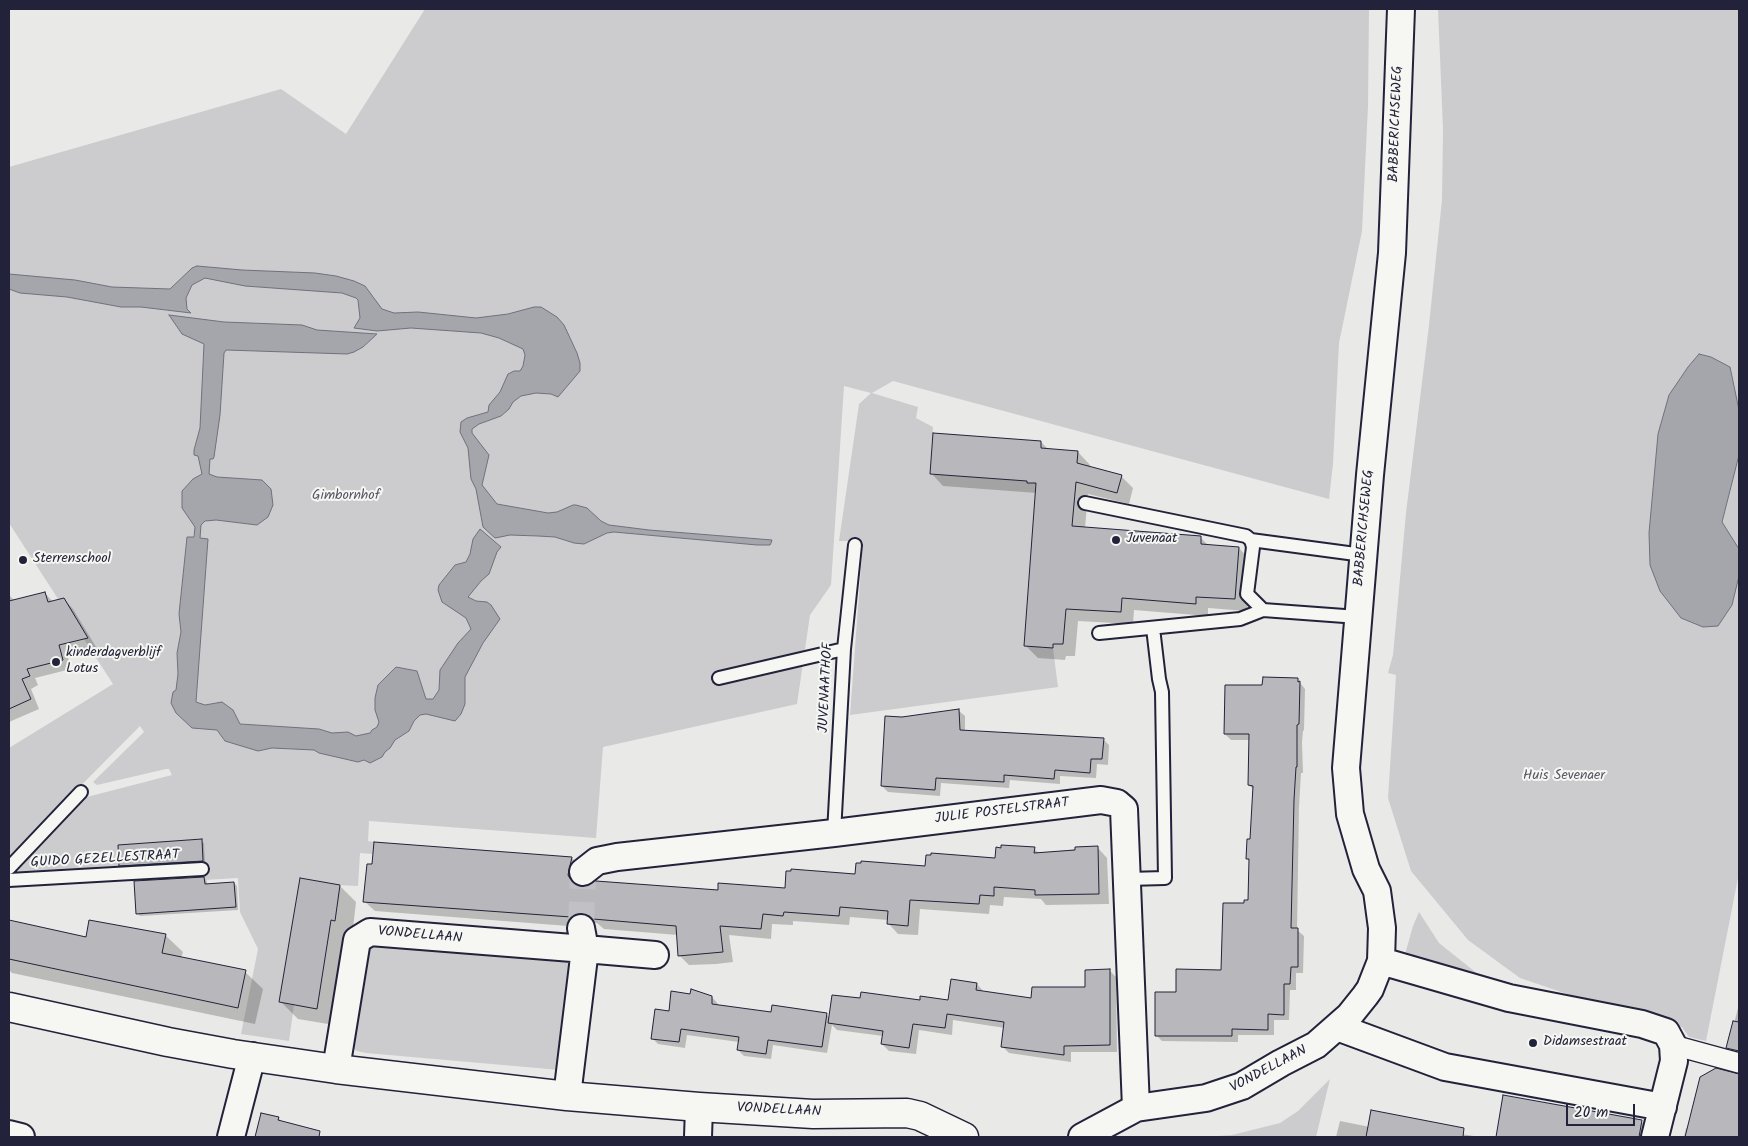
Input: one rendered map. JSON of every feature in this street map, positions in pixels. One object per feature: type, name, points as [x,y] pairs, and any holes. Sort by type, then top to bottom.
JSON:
[{"type":"street","name":"BABBERICHSEWEG","points":[[1337,1028],[1370,989],[1381,961],[1382,928],[1377,891],[1366,869],[1350,814],[1346,768],[1358,617],[1351,553],[1392,253],[1401,9]]},
{"type":"street","name":"JULIE POSTELSTRAAT","points":[[583,872],[597,861],[617,857],[834,833],[1101,800],[1117,803],[1124,809],[1136,1108]]},
{"type":"street","name":"VONDELLAAN","points":[[336,1069],[357,940],[370,932],[583,939],[655,955]]},
{"type":"street","points":[[567,1096],[583,939]]},
{"type":"street","points":[[1381,961],[1509,998],[1651,1026],[1666,1032],[1673,1045],[1674,1061],[1655,1137]]},
{"type":"street","name":"VONDELLAAN","points":[[9,1007],[168,1042],[336,1069],[567,1096],[699,1107],[813,1114],[907,1113],[920,1116],[964,1137]]},
{"type":"street","points":[[1337,1028],[1445,1067],[1663,1107]]},
{"type":"street","name":"VONDELLAAN","points":[[1082,1137],[1136,1108],[1206,1098],[1242,1086],[1316,1045],[1337,1028]]},
{"type":"street","points":[[1673,1045],[1739,1063]]},
{"type":"street","points":[[231,1137],[252,1056]]},
{"type":"street","points":[[698,1137],[699,1107]]},
{"type":"street","name":"VONDELLAAN","points":[[872,1114],[925,1137]]},
{"type":"street","points":[[9,1134],[22,1137]]},
{"type":"lane","points":[[1085,503],[1246,536],[1251,540],[1351,553]]},
{"type":"lane","points":[[1251,540],[1253,547],[1248,594],[1263,610]]},
{"type":"lane","name":"JUVENAATHOF","points":[[834,833],[844,649],[855,545]]},
{"type":"lane","points":[[1099,633],[1240,619],[1263,610],[1358,617]]},
{"type":"lane","points":[[1127,879],[1165,878],[1162,692],[1153,628]]},
{"type":"lane","points":[[719,678],[844,649]]},
{"type":"lane","points":[[9,868],[81,792]]},
{"type":"lane","name":"GUIDO GEZELLESTRAAT","points":[[9,880],[202,869]]},
{"type":"green space","name":"Gimbornhof","points":[[425,9],[1369,9],[1368,106],[1362,231],[1339,343],[1333,464],[1329,499],[893,381],[872,393],[918,407],[916,418],[933,427],[930,474],[1027,481],[1028,483],[1036,482],[1024,646],[1053,648],[1058,687],[850,715],[863,541],[839,541],[859,404],[871,393],[844,386],[831,585],[810,615],[797,704],[603,747],[596,838],[369,821],[368,841],[374,842],[373,854],[360,853],[358,886],[337,885],[300,878],[279,1002],[294,1005],[289,1041],[241,1034],[258,949],[240,912],[238,878],[204,880],[202,839],[118,845],[119,866],[9,874],[83,798],[172,775],[169,769],[166,769],[97,785],[93,782],[144,732],[140,726],[9,858],[9,748],[113,684],[9,523],[9,167],[281,89],[346,134]]},
{"type":"green space","name":"Huis Sevenaer","points":[[1438,9],[1739,9],[1739,873],[1706,1041],[1689,1037],[1682,1027],[1629,1015],[1520,978],[1468,940],[1411,871],[1388,798],[1396,675],[1388,673],[1393,655],[1406,513],[1442,200],[1443,129]]},
{"type":"green space","points":[[1419,912],[1439,943],[1474,971],[1500,988],[1404,958]]},
{"type":"green space","points":[[367,945],[497,953],[570,960],[571,1016],[560,1070],[357,1051],[349,1045]]},
{"type":"green space","points":[[1330,1079],[1316,1137],[1201,1137],[1232,1135],[1280,1123],[1298,1111]]},
{"type":"shaded area","points":[[197,266],[336,276],[365,286],[382,309],[394,313],[418,312],[476,318],[541,307],[557,317],[564,325],[577,353],[580,371],[558,397],[551,394],[536,393],[521,396],[501,416],[479,424],[472,429],[472,433],[489,455],[482,485],[497,504],[548,513],[557,512],[576,505],[587,508],[601,521],[609,525],[772,540],[771,543],[770,545],[757,545],[614,532],[607,533],[584,544],[555,537],[510,535],[495,538],[483,527],[476,489],[471,479],[468,448],[460,432],[461,422],[467,418],[488,412],[489,405],[500,392],[508,374],[520,371],[523,366],[525,355],[523,349],[499,338],[481,333],[411,328],[377,331],[354,328],[360,318],[358,300],[342,293],[245,286],[205,278],[192,285],[186,298],[187,309],[191,313],[141,307],[121,307],[67,297],[20,293],[9,289],[9,274],[75,280],[112,287],[170,289],[192,268]]},
{"type":"shaded area","points":[[169,315],[224,322],[302,325],[317,330],[377,334],[363,347],[347,354],[226,350],[224,353],[220,415],[214,457],[210,459],[209,474],[217,477],[262,480],[271,489],[273,505],[268,517],[257,525],[216,520],[205,521],[201,525],[200,538],[208,539],[196,702],[205,705],[222,702],[233,710],[240,724],[319,729],[332,733],[348,732],[356,736],[370,733],[377,727],[379,722],[375,710],[375,698],[378,685],[396,667],[417,671],[426,699],[433,699],[439,690],[440,670],[458,643],[471,629],[466,618],[442,602],[438,590],[439,585],[455,565],[466,562],[473,539],[480,529],[501,547],[497,552],[489,574],[468,597],[476,601],[487,602],[500,619],[483,643],[465,677],[465,704],[461,714],[455,721],[426,714],[420,715],[414,721],[409,731],[395,740],[382,757],[370,763],[364,760],[358,762],[319,753],[314,750],[272,748],[258,751],[225,741],[217,730],[192,728],[176,713],[171,703],[173,692],[176,690],[178,674],[177,653],[181,632],[179,614],[187,537],[194,537],[195,527],[182,508],[182,491],[193,479],[202,474],[198,456],[194,455],[194,450],[200,428],[204,344],[182,334]]},
{"type":"shaded area","points":[[1699,354],[1711,357],[1730,367],[1739,410],[1739,455],[1722,522],[1739,549],[1739,576],[1732,605],[1718,626],[1703,627],[1681,618],[1660,591],[1650,565],[1649,533],[1658,434],[1669,395]]},
{"type":"building","name":"Juvenaat","points":[[933,433],[1041,441],[1041,448],[1078,451],[1077,463],[1122,475],[1117,493],[1076,482],[1072,526],[1201,536],[1201,544],[1239,547],[1235,599],[1196,597],[1196,604],[1122,598],[1121,612],[1066,609],[1063,644],[1053,644],[1053,648],[1024,646],[1036,483],[930,474]]},
{"type":"building","points":[[45,592],[48,602],[64,598],[88,638],[59,645],[63,660],[27,669],[30,676],[22,679],[31,699],[9,709],[9,601]]},
{"type":"building","points":[[1263,677],[1298,678],[1298,682],[1300,681],[1294,800],[1291,928],[1298,928],[1298,967],[1291,967],[1290,984],[1284,984],[1284,1015],[1268,1014],[1268,1030],[1232,1029],[1232,1036],[1155,1036],[1155,992],[1176,992],[1176,969],[1221,970],[1223,903],[1244,903],[1244,900],[1248,900],[1249,859],[1246,859],[1247,839],[1250,839],[1253,786],[1248,785],[1249,734],[1224,734],[1225,685],[1262,685]]},
{"type":"building","points":[[959,709],[960,730],[1104,738],[1102,759],[1091,759],[1090,773],[1055,770],[1054,779],[1004,775],[1004,782],[936,778],[935,790],[881,786],[885,716],[902,717]]},
{"type":"building","points":[[202,839],[203,861],[119,866],[118,845]]},
{"type":"building","points":[[374,842],[572,857],[568,875],[572,882],[578,886],[586,887],[596,881],[718,890],[718,883],[785,888],[786,871],[791,871],[791,869],[855,874],[856,863],[861,863],[861,861],[925,866],[926,855],[931,855],[931,853],[995,858],[996,847],[1001,848],[1001,845],[1035,847],[1034,853],[1075,850],[1075,847],[1098,846],[1099,894],[1035,895],[1035,890],[994,887],[994,896],[980,895],[979,904],[910,900],[908,926],[887,924],[888,911],[840,907],[839,916],[784,912],[783,916],[763,914],[761,929],[720,926],[723,952],[678,956],[676,926],[593,919],[585,914],[578,913],[571,917],[363,902],[367,864],[372,864]]},
{"type":"building","points":[[204,877],[205,884],[234,882],[236,907],[136,914],[134,881]]},
{"type":"building","points":[[300,878],[340,885],[335,921],[331,920],[317,1009],[279,1002]]},
{"type":"building","points":[[9,920],[86,937],[89,920],[166,934],[162,953],[246,970],[238,1008],[9,959]]},
{"type":"building","points":[[1110,969],[1110,1045],[1064,1046],[1064,1055],[1001,1047],[1004,1022],[947,1014],[945,1028],[913,1024],[909,1048],[881,1044],[883,1031],[828,1023],[832,995],[860,998],[861,992],[920,1000],[920,996],[948,1000],[951,979],[977,983],[976,990],[1031,998],[1032,987],[1085,987],[1085,970]]},
{"type":"building","points":[[691,989],[712,996],[712,1004],[771,1012],[772,1005],[827,1013],[822,1047],[768,1040],[766,1054],[737,1050],[739,1037],[681,1029],[679,1042],[651,1039],[655,1009],[669,1011],[671,991],[690,994]]},
{"type":"building","points":[[1733,1021],[1739,1022],[1739,1051],[1726,1048]]},
{"type":"building","points":[[1716,1068],[1739,1074],[1739,1137],[1685,1137],[1700,1077]]},
{"type":"building","points":[[1503,1095],[1642,1120],[1639,1137],[1496,1137]]},
{"type":"building","points":[[1371,1110],[1464,1128],[1463,1137],[1366,1137]]},
{"type":"building","points":[[261,1113],[279,1117],[278,1120],[320,1131],[319,1137],[255,1137]]},
{"type":"tunnel","points":[[581,928],[583,872]]},
{"type":"place","name":"Juvenaat","points":[[1116,540]]},
{"type":"place","name":"Sterrenschool","points":[[23,560]]},
{"type":"place","name":"kinderdagverblijf Lotus","points":[[56,662]]},
{"type":"place","name":"Didamsestraat","points":[[1533,1043]]}]
